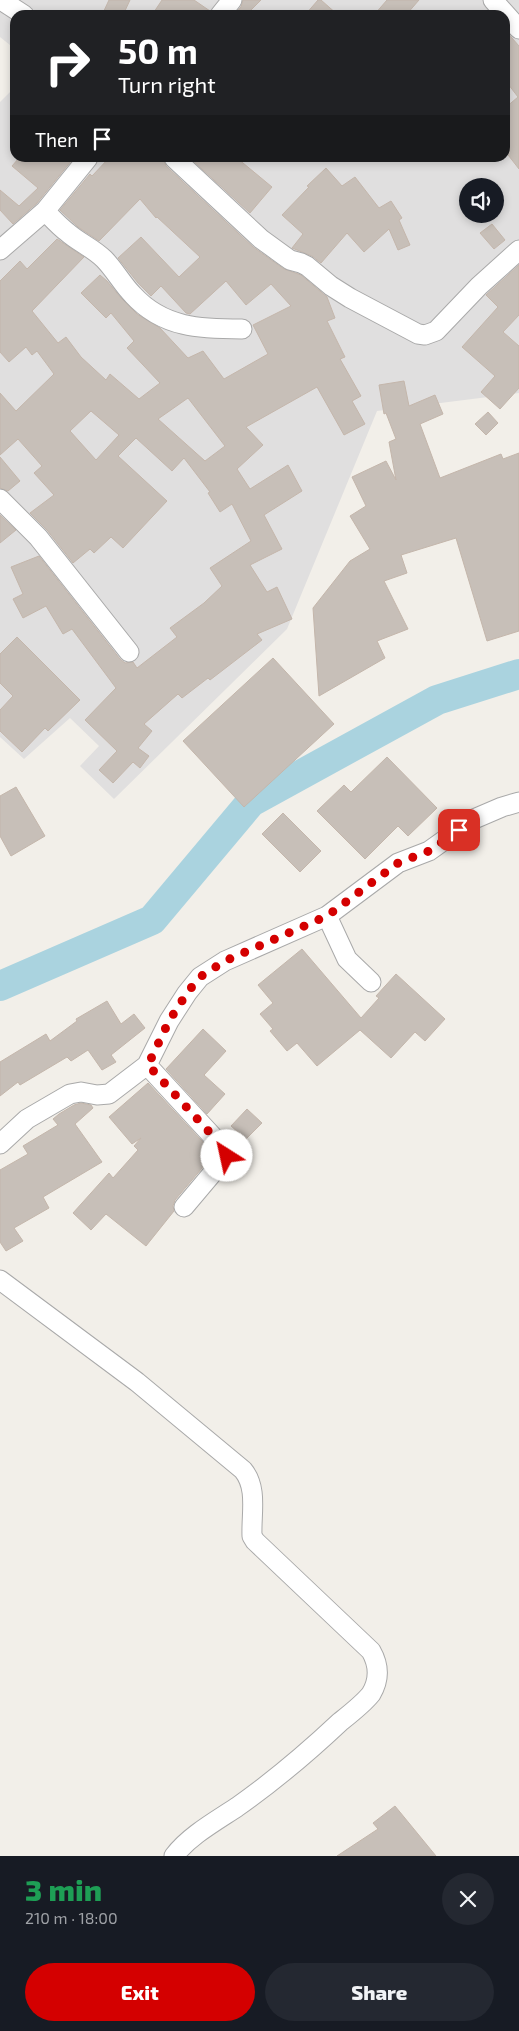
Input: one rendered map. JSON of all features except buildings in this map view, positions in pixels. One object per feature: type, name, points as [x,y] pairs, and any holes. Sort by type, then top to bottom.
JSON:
[{"type":"street","points":[[1,0],[16,10]]},
{"type":"street","points":[[224,10],[232,0]]},
{"type":"street","points":[[493,0],[502,10]]},
{"type":"street","points":[[510,19],[519,29]]},
{"type":"street","points":[[0,250],[44,211],[85,162]]},
{"type":"street","points":[[178,162],[261,239],[283,255],[290,260],[307,266],[331,286],[350,298],[418,334],[432,334],[436,331],[478,286],[519,250]]},
{"type":"street","points":[[44,211],[68,233],[87,245],[105,260],[133,296],[153,311],[186,327],[199,329],[242,329]]},
{"type":"street","points":[[0,499],[38,537],[129,652]]},
{"type":"street","points":[[0,1144],[26,1119],[70,1094],[81,1092],[97,1095],[108,1094],[148,1065],[169,1021],[200,977],[225,961],[327,916],[398,863],[429,851],[474,819],[519,802]]},
{"type":"street","points":[[327,916],[347,959],[372,982]]},
{"type":"street","points":[[148,1065],[227,1152],[227,1156],[184,1207]]},
{"type":"street","points":[[0,1280],[137,1382],[243,1470],[251,1486],[252,1536],[255,1541],[372,1651],[377,1660],[379,1669],[371,1694],[299,1760],[210,1825],[178,1850],[174,1856]]},
{"type":"shaded area","points":[[0,0],[519,0],[519,393],[377,411],[287,629],[114,799],[80,766],[99,746],[70,718],[24,759],[0,737],[0,102],[10,92],[10,162],[510,162],[510,10],[10,10],[10,45],[0,37]]},
{"type":"waterway","points":[[0,986],[152,920],[251,802],[437,700],[519,674]]},
{"type":"route","points":[[227,1156],[227,1152],[222,1146],[148,1065],[169,1021],[187,993],[200,977],[225,961],[327,916],[398,863],[429,851],[459,830]]}]
